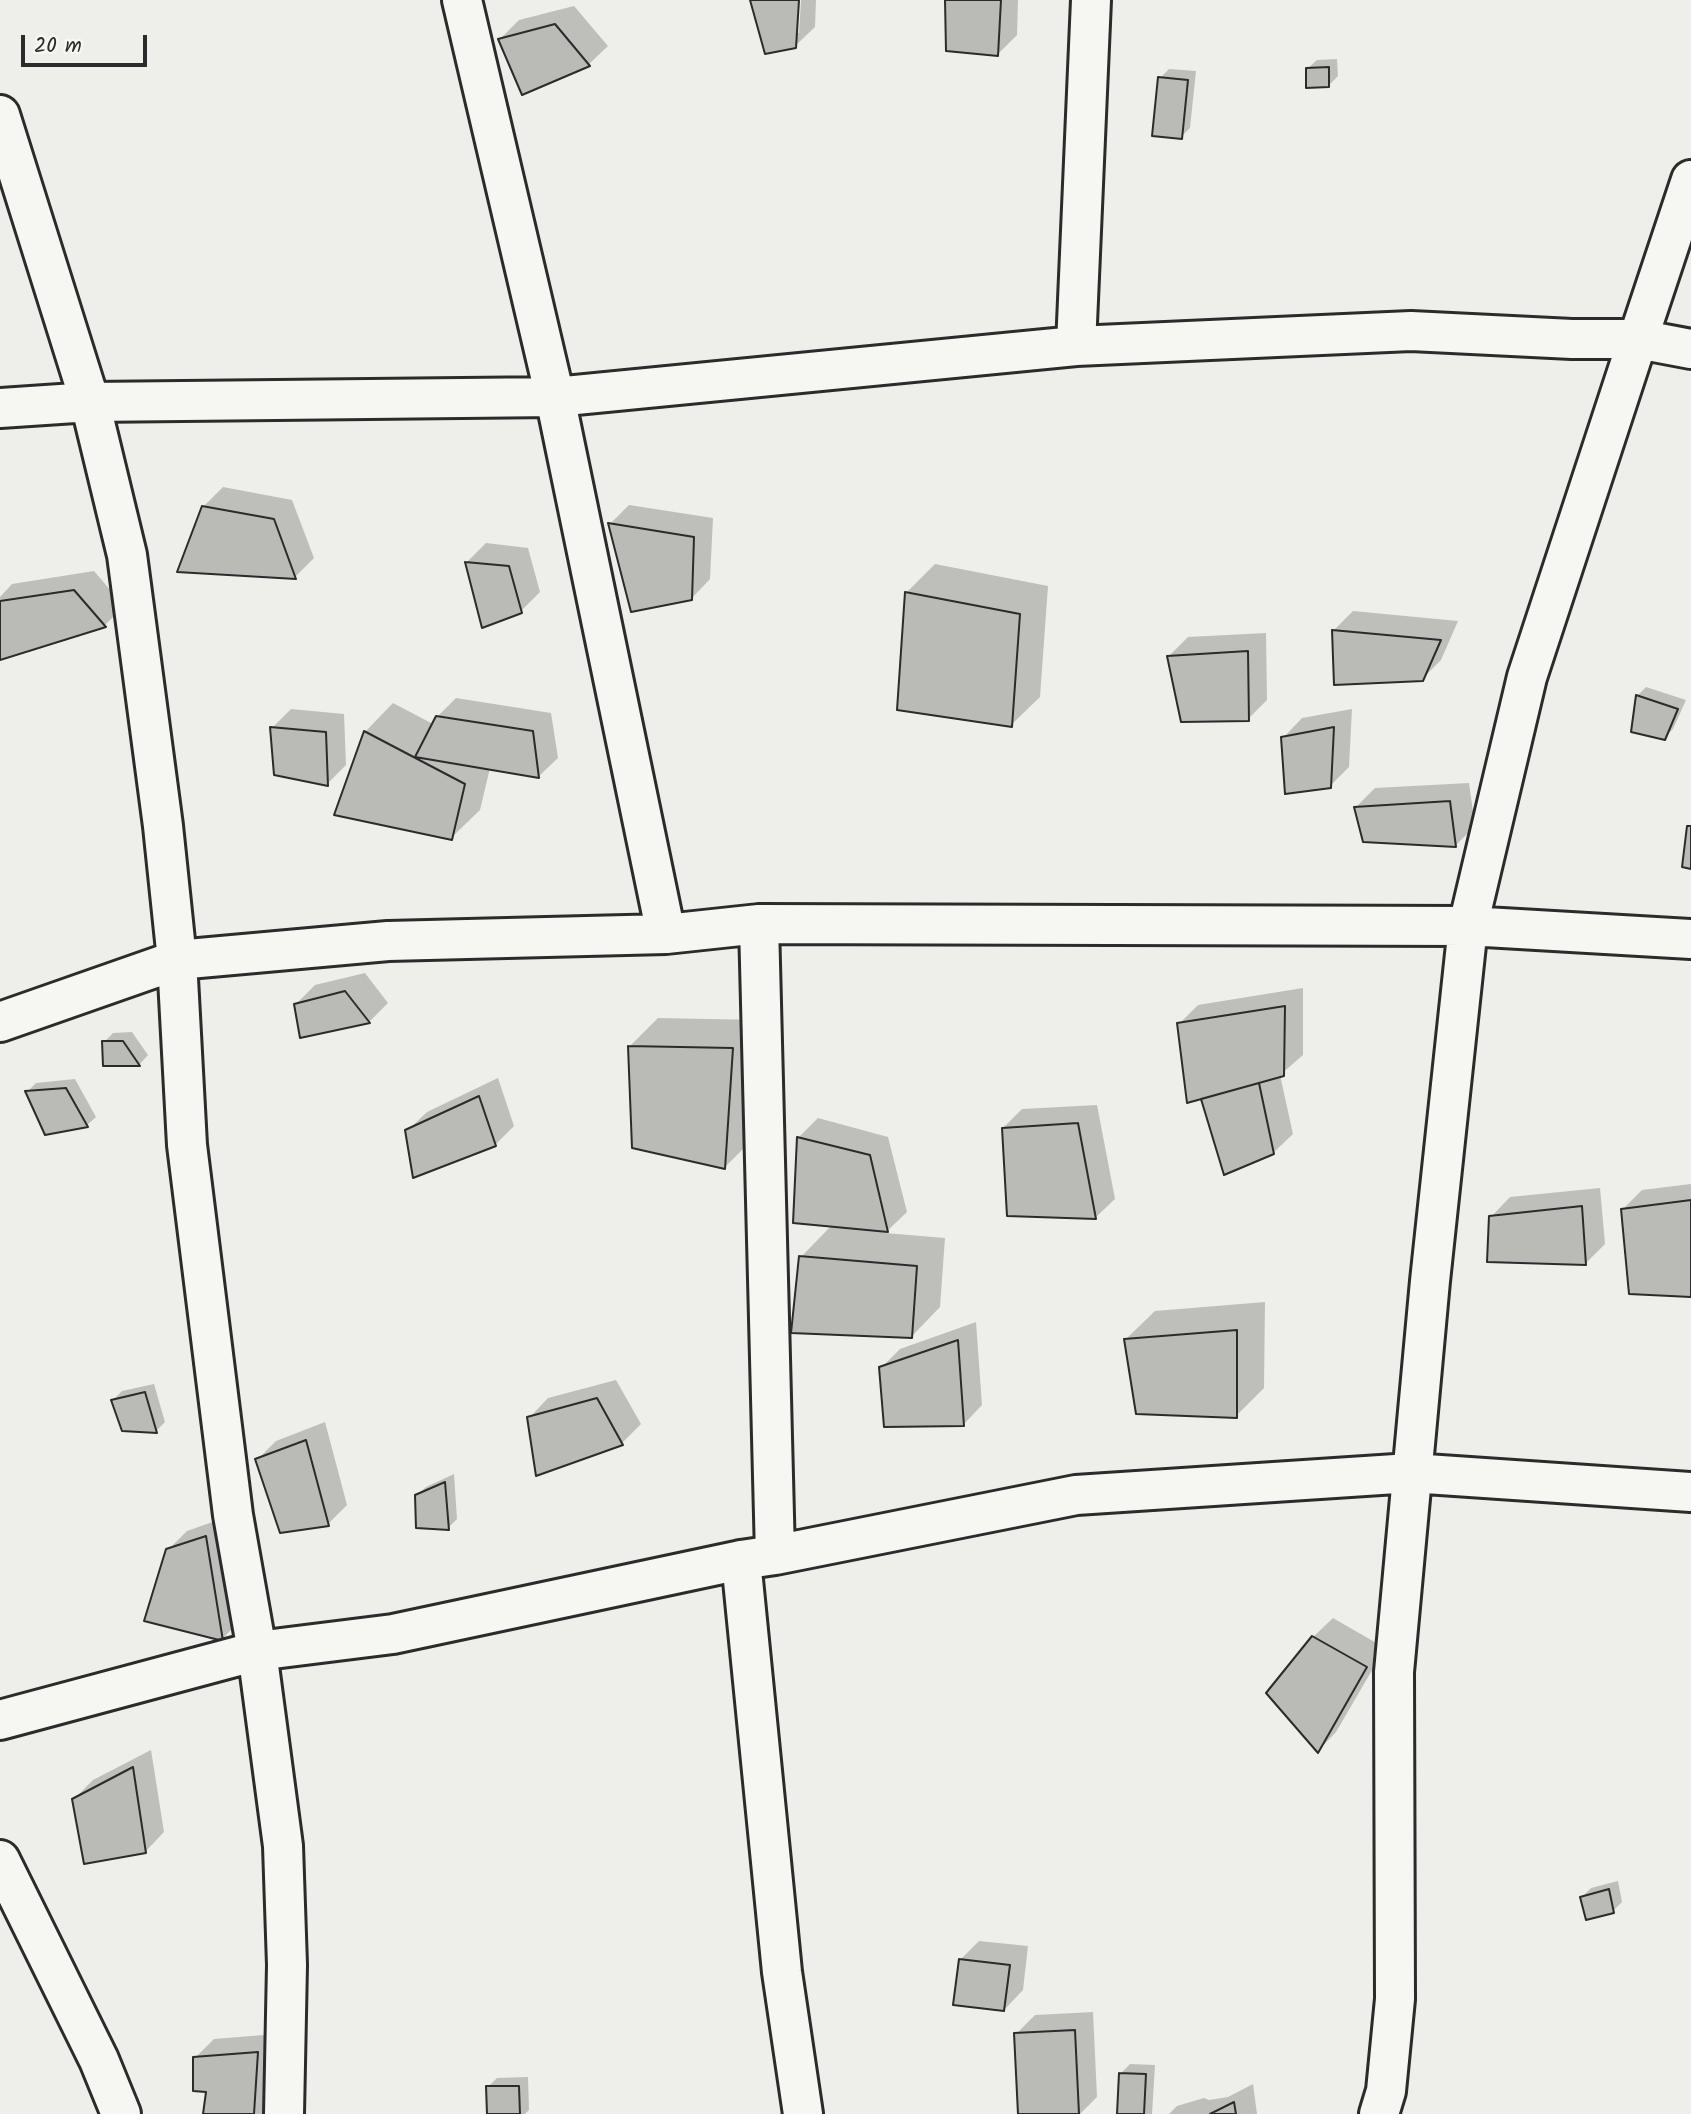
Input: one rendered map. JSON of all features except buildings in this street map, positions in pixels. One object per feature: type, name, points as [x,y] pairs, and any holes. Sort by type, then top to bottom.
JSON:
[{"type":"street","points":[[462,0],[555,397],[666,934]]},
{"type":"street","points":[[1076,346],[1091,0]]},
{"type":"street","points":[[0,115],[90,401],[127,555],[163,826],[177,960],[187,1145],[233,1515],[257,1651],[283,1846],[287,1965],[284,2114]]},
{"type":"street","points":[[1379,2114],[1386,2091],[1395,1999],[1394,1672],[1411,1473],[1468,926],[1527,677],[1691,180]]},
{"type":"street","points":[[0,408],[90,401],[555,397],[1076,346],[1410,331],[1572,340],[1638,339],[1691,349]]},
{"type":"street","points":[[759,924],[758,1557],[782,1972],[803,2114]]},
{"type":"street","points":[[0,1022],[177,960],[388,941],[666,934],[759,924],[1468,926],[1691,939]]},
{"type":"street","points":[[0,1720],[257,1651],[393,1634],[758,1557],[1076,1496],[1411,1473],[1691,1492]]},
{"type":"street","points":[[0,1860],[99,2060],[121,2114]]}]
